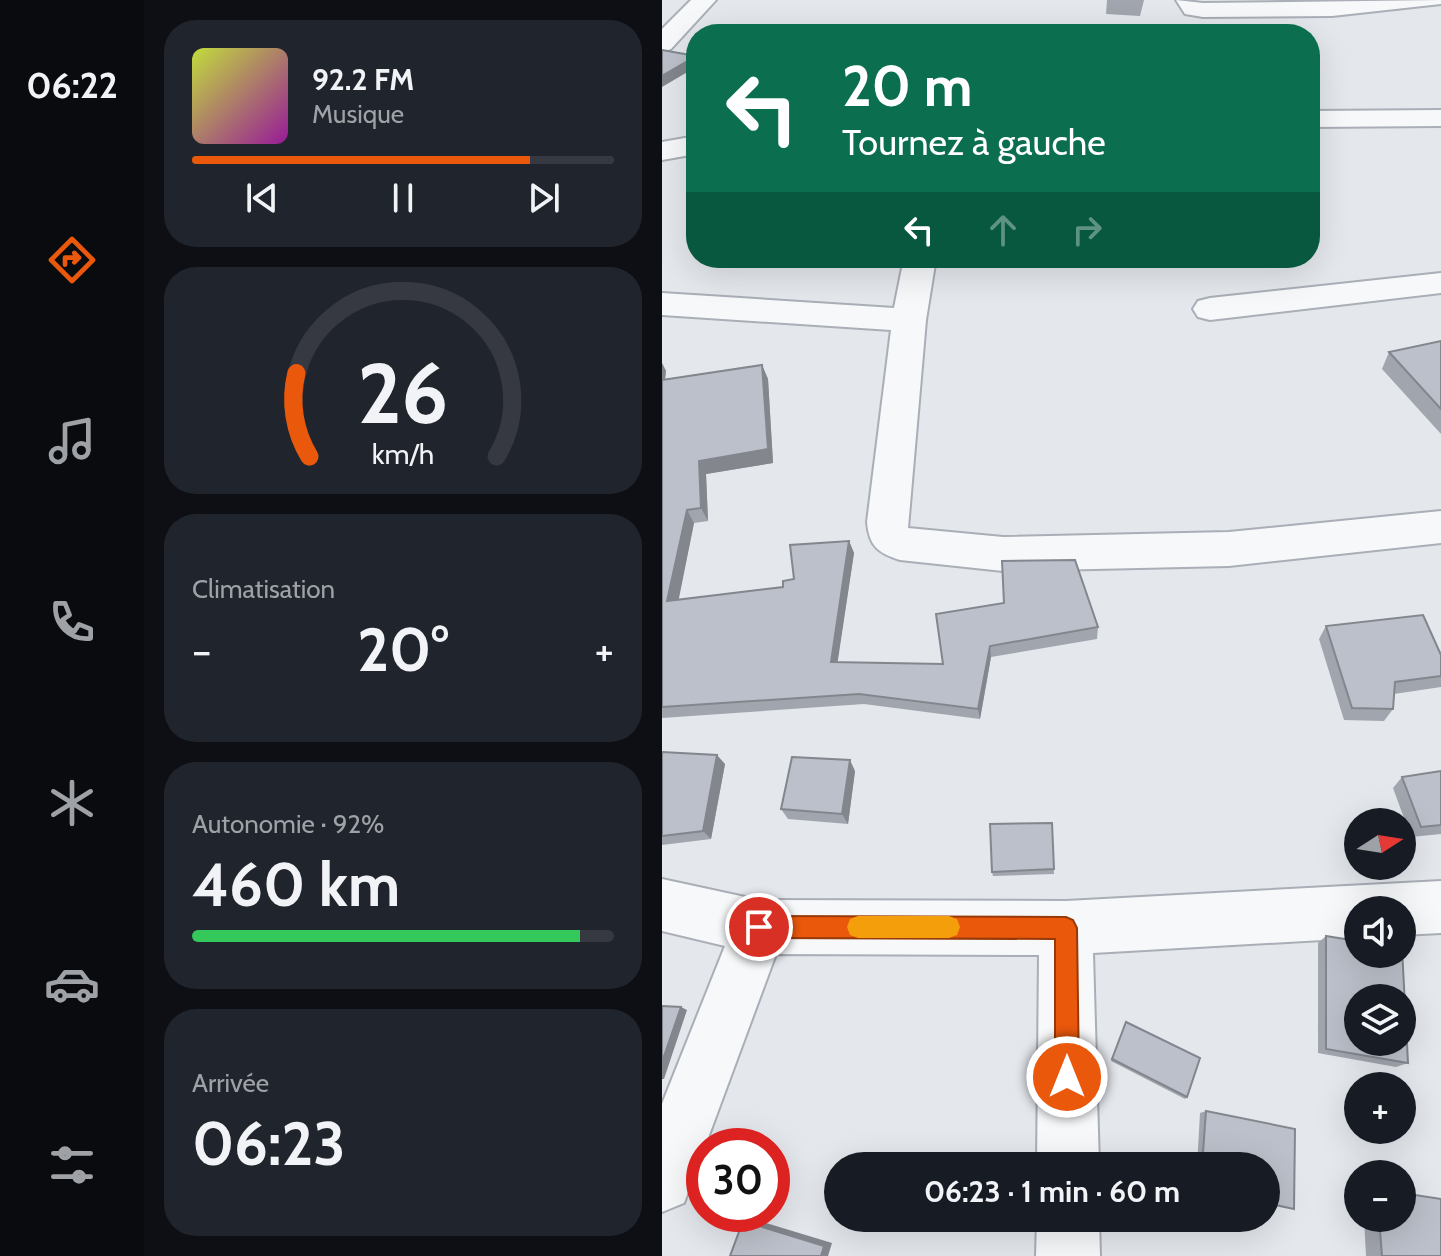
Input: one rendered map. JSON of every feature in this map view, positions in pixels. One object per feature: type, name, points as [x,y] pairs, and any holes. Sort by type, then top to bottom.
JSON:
[{"type":"street","points":[[662,44],[704,0]]},
{"type":"street","points":[[1188,0],[1194,9],[1203,10],[1332,9],[1432,0]]},
{"type":"street","points":[[1351,32],[1410,21],[1441,5]]},
{"type":"street","points":[[1320,119],[1441,118]]},
{"type":"street","points":[[918,268],[909,320],[887,522],[889,537],[900,544],[1003,554],[1229,549],[1441,527]]},
{"type":"street","points":[[1210,309],[1441,283]]},
{"type":"street","points":[[662,304],[909,320]]},
{"type":"street","points":[[662,905],[759,927],[1066,928],[1344,912]]},
{"type":"street","points":[[1416,908],[1441,907]]},
{"type":"street","points":[[662,1181],[675,1112],[759,927]]},
{"type":"street","points":[[1066,928],[1068,1152]]},
{"type":"street","points":[[1068,1232],[1068,1256]]},
{"type":"building","points":[[662,50],[686,54],[686,62],[662,76]]},
{"type":"building","points":[[1441,341],[1441,409],[1389,352]]},
{"type":"building","points":[[762,365],[768,449],[699,461],[701,508],[687,510],[667,601],[783,587],[783,581],[794,579],[790,545],[849,541],[831,662],[943,664],[936,614],[1004,603],[1002,561],[1075,560],[1098,627],[990,646],[978,709],[859,694],[662,707],[662,380]]},
{"type":"building","points":[[1423,615],[1441,655],[1441,676],[1395,682],[1393,709],[1352,708],[1326,626]]},
{"type":"building","points":[[662,752],[717,755],[703,831],[662,836]]},
{"type":"building","points":[[792,757],[850,760],[842,814],[781,809]]},
{"type":"building","points":[[1441,771],[1441,825],[1421,827],[1402,777]]},
{"type":"building","points":[[1052,823],[1054,869],[992,872],[990,824]]},
{"type":"building","points":[[1326,936],[1344,939],[1344,968],[1403,968],[1404,984],[1344,984],[1344,1052],[1326,1049]]},
{"type":"building","points":[[662,1006],[681,1007],[662,1062]]},
{"type":"building","points":[[1126,1022],[1200,1058],[1187,1097],[1112,1059]]},
{"type":"building","points":[[1367,1056],[1408,1056],[1408,1063]]},
{"type":"building","points":[[1206,1111],[1295,1129],[1294,1209],[1280,1206],[1280,1152],[1203,1152]]},
{"type":"building","points":[[1416,1195],[1441,1199],[1441,1256],[1382,1256],[1380,1232],[1416,1232]]},
{"type":"building","points":[[739,1232],[779,1232],[824,1246],[821,1256],[730,1256]]},
{"type":"slow traffic","points":[[858,927],[949,927]]},
{"type":"route","points":[[759,927],[1066,928],[1067,1077]]}]
